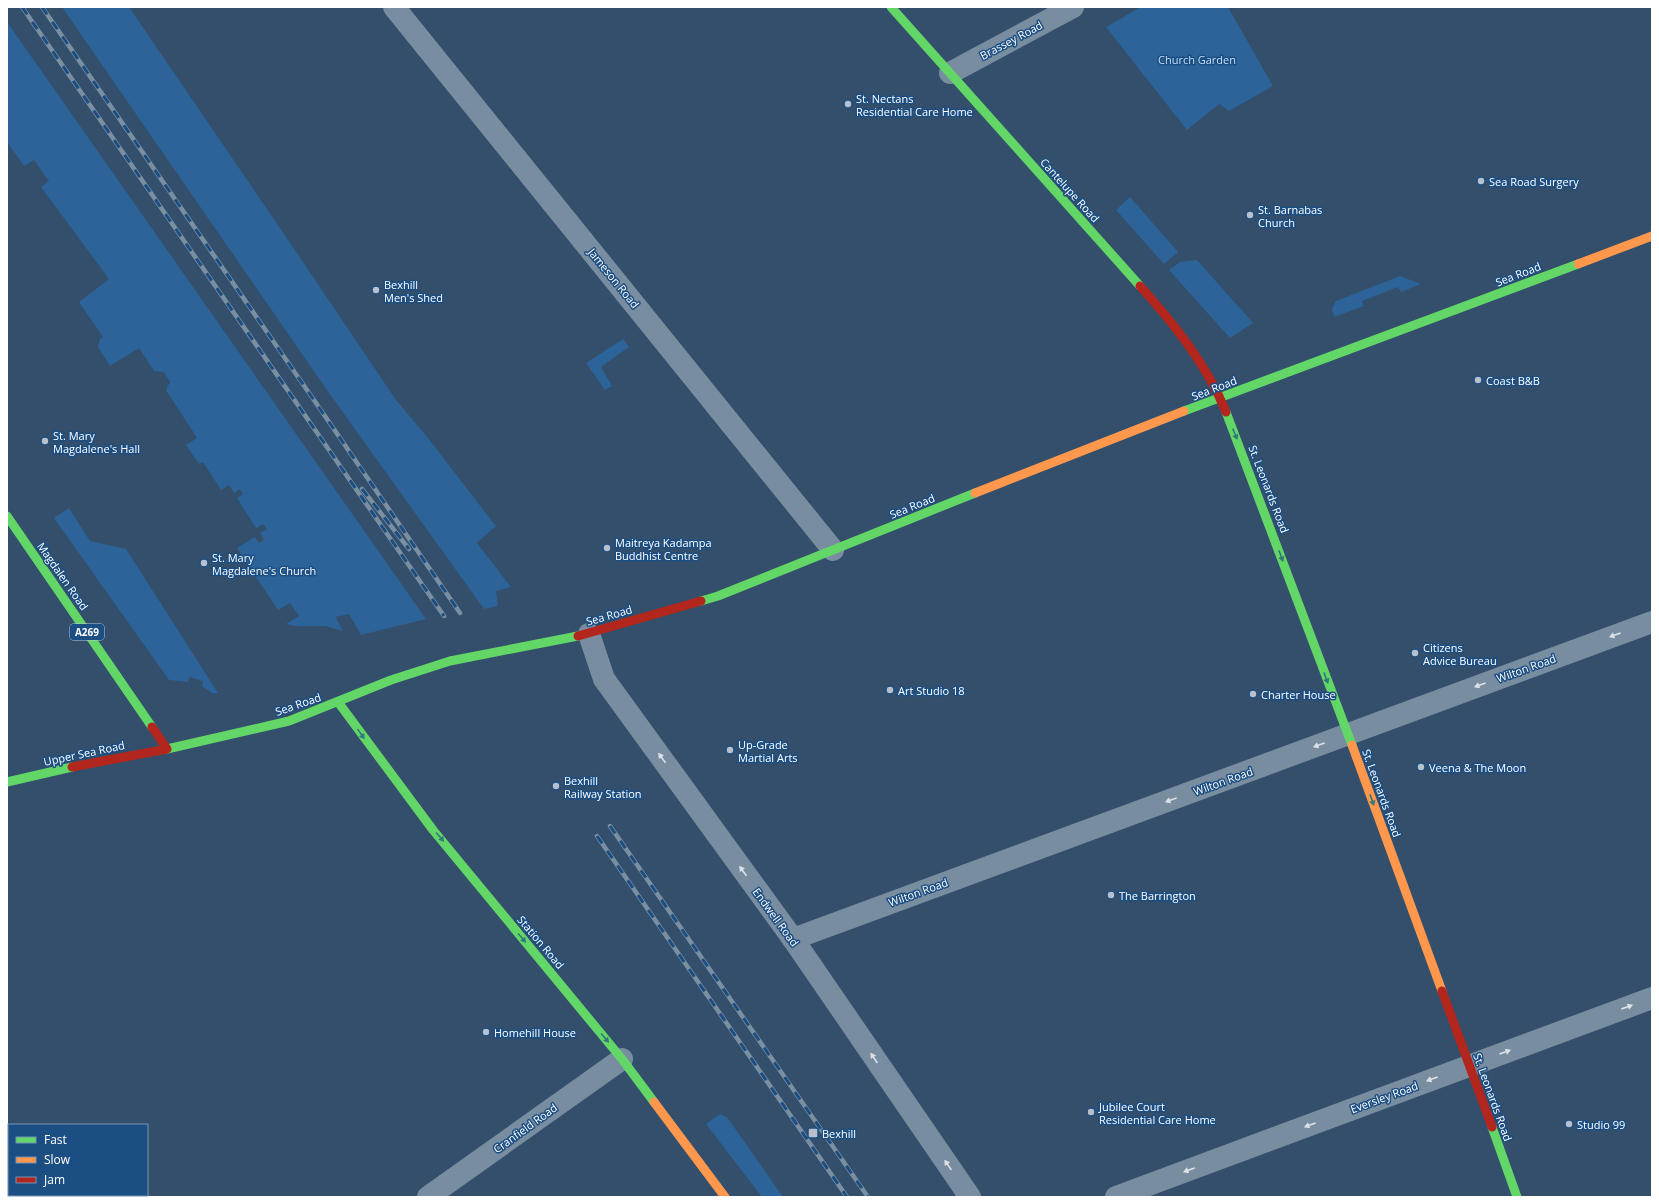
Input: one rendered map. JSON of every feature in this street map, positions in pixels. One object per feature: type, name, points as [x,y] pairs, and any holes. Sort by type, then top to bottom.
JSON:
[{"type":"main road","name":"Cantelupe Road","points":[[891,7],[1142,288],[1197,357],[1220,398]]},
{"type":"main road","name":"Sea Road","points":[[167,749],[289,721],[391,680],[450,661],[590,634],[718,596],[1103,442],[1652,236]]},
{"type":"main road","name":"St. Leonards Road","points":[[1220,398],[1348,734],[1517,1197]]},
{"type":"main road","name":"Magdalen Road","points":[[7,516],[167,749]]},
{"type":"main road","name":"Station Road","points":[[338,702],[434,830],[622,1058],[725,1197]]},
{"type":"main road","name":"Upper Sea Road","points":[[7,782],[72,767],[167,749]]},
{"type":"street","name":"Jameson Road","points":[[394,7],[833,550]]},
{"type":"street","name":"Brassey Road","points":[[950,73],[1073,7]]},
{"type":"street","name":"Wilton Road","points":[[793,939],[1652,622]]},
{"type":"street","name":"Endwell Road","points":[[590,634],[604,679],[793,939],[970,1197]]},
{"type":"street","name":"Eversley Road","points":[[1116,1197],[1652,998]]},
{"type":"street","name":"Cranfield Road","points":[[428,1197],[622,1058]]},
{"type":"green space","points":[[62,7],[129,7],[396,400],[428,438],[496,526],[477,543],[511,587],[496,591],[498,606],[484,609],[329,393]]},
{"type":"green space","name":"Church Garden","points":[[1141,7],[1228,7],[1273,86],[1229,111],[1219,104],[1187,130],[1106,27]]},
{"type":"green space","points":[[7,22],[426,619],[361,635],[349,614],[336,617],[343,631],[325,626],[294,626],[286,624],[299,616],[290,603],[278,610],[237,548],[255,537],[259,543],[264,540],[260,533],[267,529],[263,524],[256,528],[237,498],[243,494],[240,489],[234,493],[229,485],[221,490],[203,462],[199,464],[186,445],[197,438],[166,390],[170,382],[164,372],[154,371],[139,348],[110,366],[98,347],[100,339],[103,337],[79,302],[109,279],[41,187],[49,181],[34,160],[24,166],[7,142]]},
{"type":"green space","points":[[1130,197],[1178,252],[1164,264],[1116,210]]},
{"type":"green space","points":[[1197,260],[1253,323],[1230,338],[1169,270],[1180,262]]},
{"type":"green space","points":[[1400,276],[1421,284],[1401,292],[1398,287],[1362,301],[1364,306],[1334,317],[1332,309],[1336,301]]},
{"type":"green space","points":[[623,339],[629,347],[601,367],[612,386],[605,390],[586,363]]},
{"type":"green space","points":[[69,508],[90,541],[126,549],[218,693],[212,693],[202,686],[203,681],[190,677],[188,682],[169,680],[54,518]]},
{"type":"green space","points":[[720,1114],[727,1117],[783,1197],[762,1197],[706,1124]]},
{"type":"railway","points":[[22,7],[444,616]]},
{"type":"railway","points":[[42,7],[460,613]]},
{"type":"railway","points":[[362,489],[409,549]]},
{"type":"railway","points":[[610,826],[868,1197]]},
{"type":"railway","points":[[597,836],[847,1197]]},
{"type":"traffic: fast","points":[[891,7],[1140,286]]},
{"type":"traffic: fast","points":[[1184,411],[1578,264]]},
{"type":"traffic: fast","points":[[1226,412],[1352,745]]},
{"type":"traffic: fast","points":[[701,601],[718,596],[975,493]]},
{"type":"traffic: fast","points":[[7,516],[152,727]]},
{"type":"traffic: fast","points":[[167,749],[289,721],[391,680],[450,661],[578,636]]},
{"type":"traffic: fast","points":[[338,702],[433,830],[622,1059],[654,1102]]},
{"type":"traffic: fast","points":[[7,782],[72,767]]},
{"type":"traffic: fast","points":[[1492,1127],[1517,1197]]},
{"type":"traffic: slow","points":[[1578,264],[1652,236]]},
{"type":"traffic: slow","points":[[975,493],[1184,411]]},
{"type":"traffic: slow","points":[[1352,745],[1442,991]]},
{"type":"traffic: slow","points":[[654,1102],[725,1197]]},
{"type":"traffic: jam","points":[[1140,286],[1189,346],[1209,378],[1226,412]]},
{"type":"traffic: jam","points":[[578,636],[701,601]]},
{"type":"traffic: jam","points":[[72,767],[167,749],[152,727]]},
{"type":"traffic: jam","points":[[1442,991],[1492,1127]]},
{"type":"place","name":"St. Nectans Residential Care Home","points":[[848,104]]},
{"type":"place","name":"Sea Road Surgery","points":[[1481,181]]},
{"type":"place","name":"St. Barnabas Church","points":[[1250,215]]},
{"type":"place","name":"Bexhill Men's Shed","points":[[376,290]]},
{"type":"place","name":"Coast B&B","points":[[1478,380]]},
{"type":"place","name":"St. Mary Magdalene's Hall","points":[[45,441]]},
{"type":"place","name":"Maitreya Kadampa Buddhist Centre","points":[[607,548]]},
{"type":"place","name":"St. Mary Magdalene's Church","points":[[204,563]]},
{"type":"place","name":"Citizens Advice Bureau","points":[[1415,653]]},
{"type":"place","name":"Art Studio 18","points":[[890,690]]},
{"type":"place","name":"Charter House","points":[[1253,694]]},
{"type":"place","name":"Up-Grade Martial Arts","points":[[730,750]]},
{"type":"place","name":"Veena & The Moon","points":[[1421,767]]},
{"type":"place","name":"Bexhill Railway Station","points":[[556,786]]},
{"type":"place","name":"The Barrington","points":[[1111,895]]},
{"type":"place","name":"Homehill House","points":[[486,1032]]},
{"type":"place","name":"Jubilee Court Residential Care Home","points":[[1091,1112]]},
{"type":"place","name":"Studio 99","points":[[1569,1124]]},
{"type":"place","name":"Bexhill","points":[[813,1133]]}]
